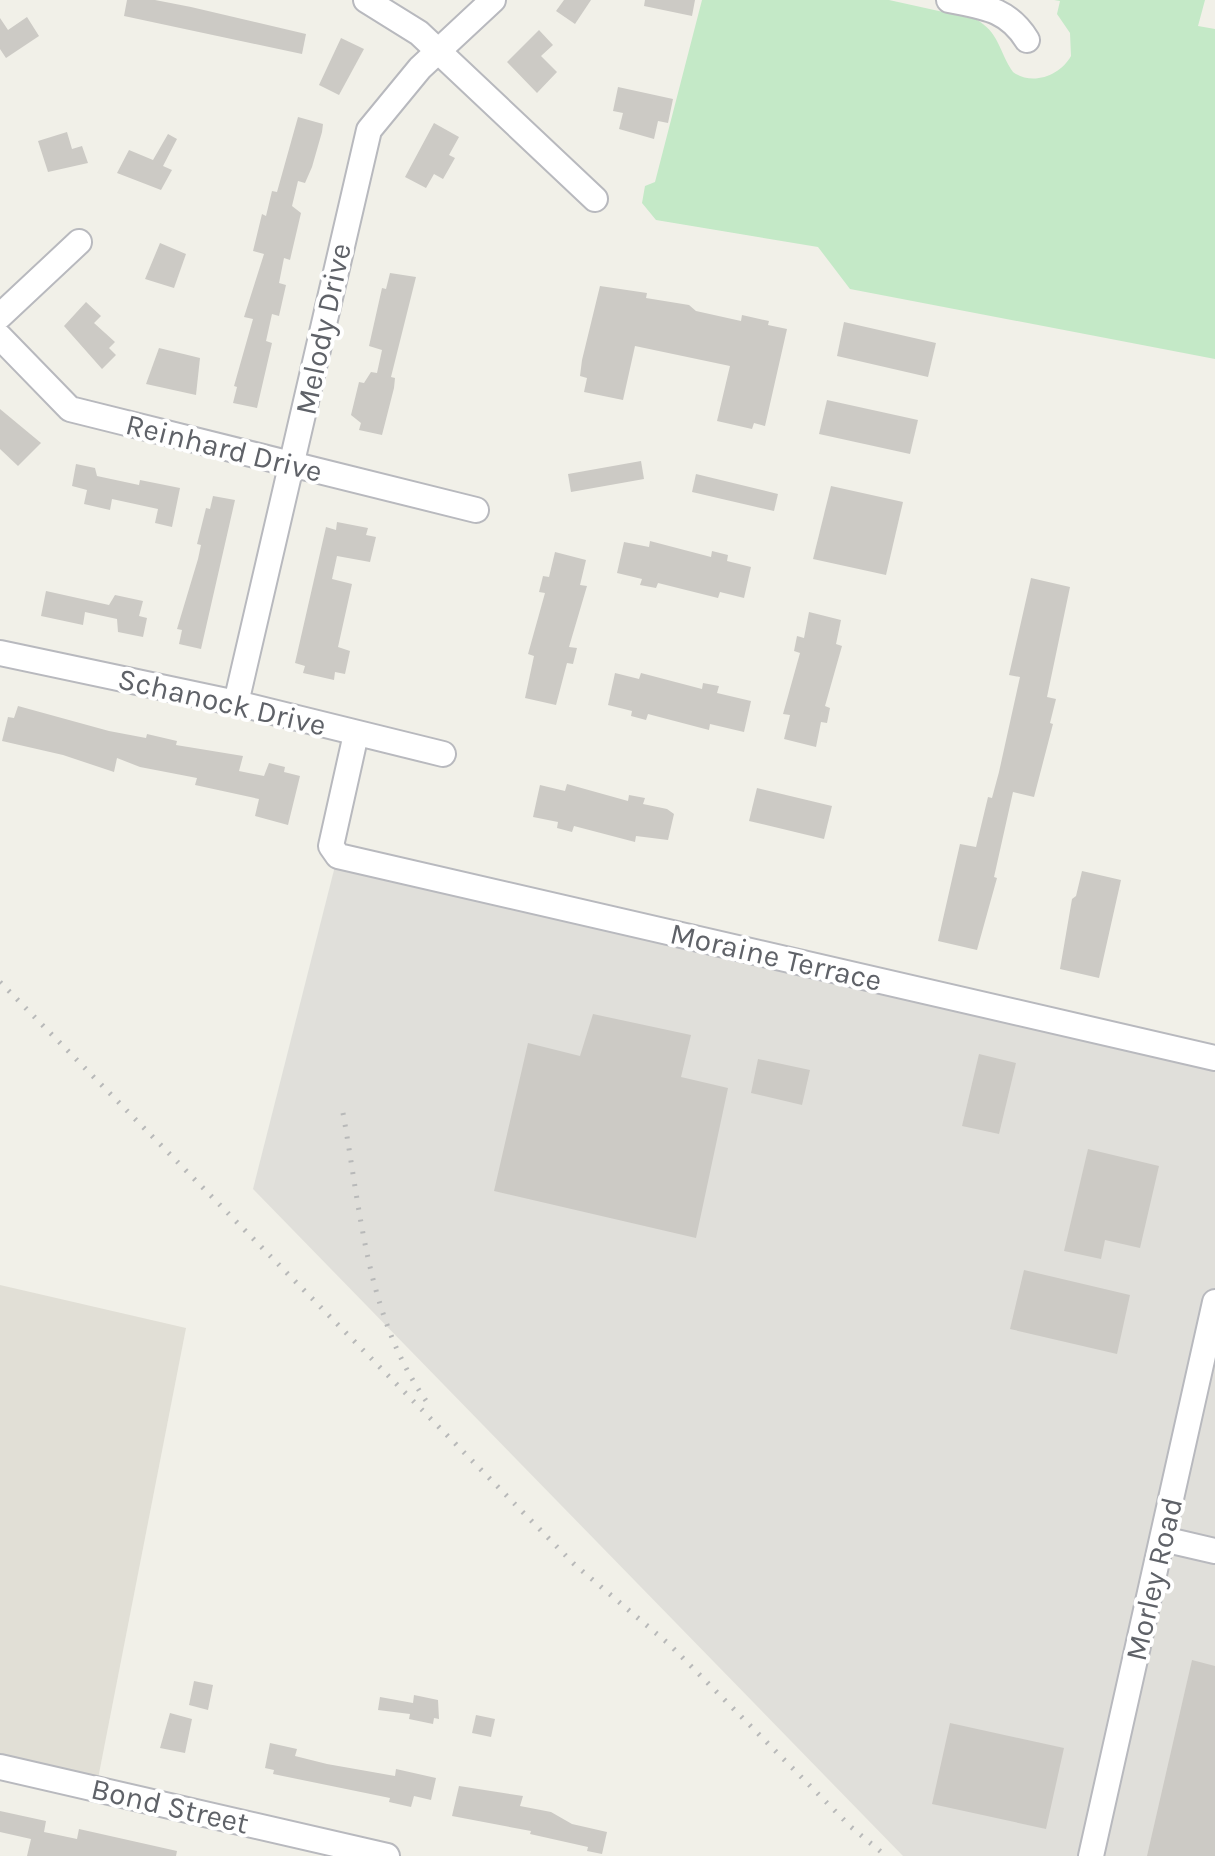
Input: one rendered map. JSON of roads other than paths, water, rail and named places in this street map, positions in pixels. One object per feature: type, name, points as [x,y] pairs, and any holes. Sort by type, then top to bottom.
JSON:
[{"type":"street","points":[[366,0],[419,33],[595,199]]},
{"type":"street","name":"Melody Drive","points":[[236,703],[369,130],[395,95],[493,0]]},
{"type":"street","points":[[949,0],[1001,11],[1019,27],[1027,40]]},
{"type":"street","points":[[0,316],[79,242]]},
{"type":"street","name":"Reinhard Drive","points":[[0,337],[70,409],[476,510]]},
{"type":"street","name":"Schanock Drive","points":[[0,653],[236,703],[443,754]]},
{"type":"street","name":"Moraine Terrace","points":[[356,734],[331,846],[338,856],[1215,1058]]},
{"type":"street","name":"Morley Road","points":[[1091,1856],[1215,1302]]},
{"type":"street","points":[[1163,1539],[1215,1551]]},
{"type":"street","name":"Bond Street","points":[[0,1767],[387,1856]]},
{"type":"railway","points":[[0,982],[574,1564],[670,1645],[851,1827],[886,1856]]},
{"type":"railway","points":[[343,1113],[369,1264],[379,1300],[407,1370],[427,1402]]}]
